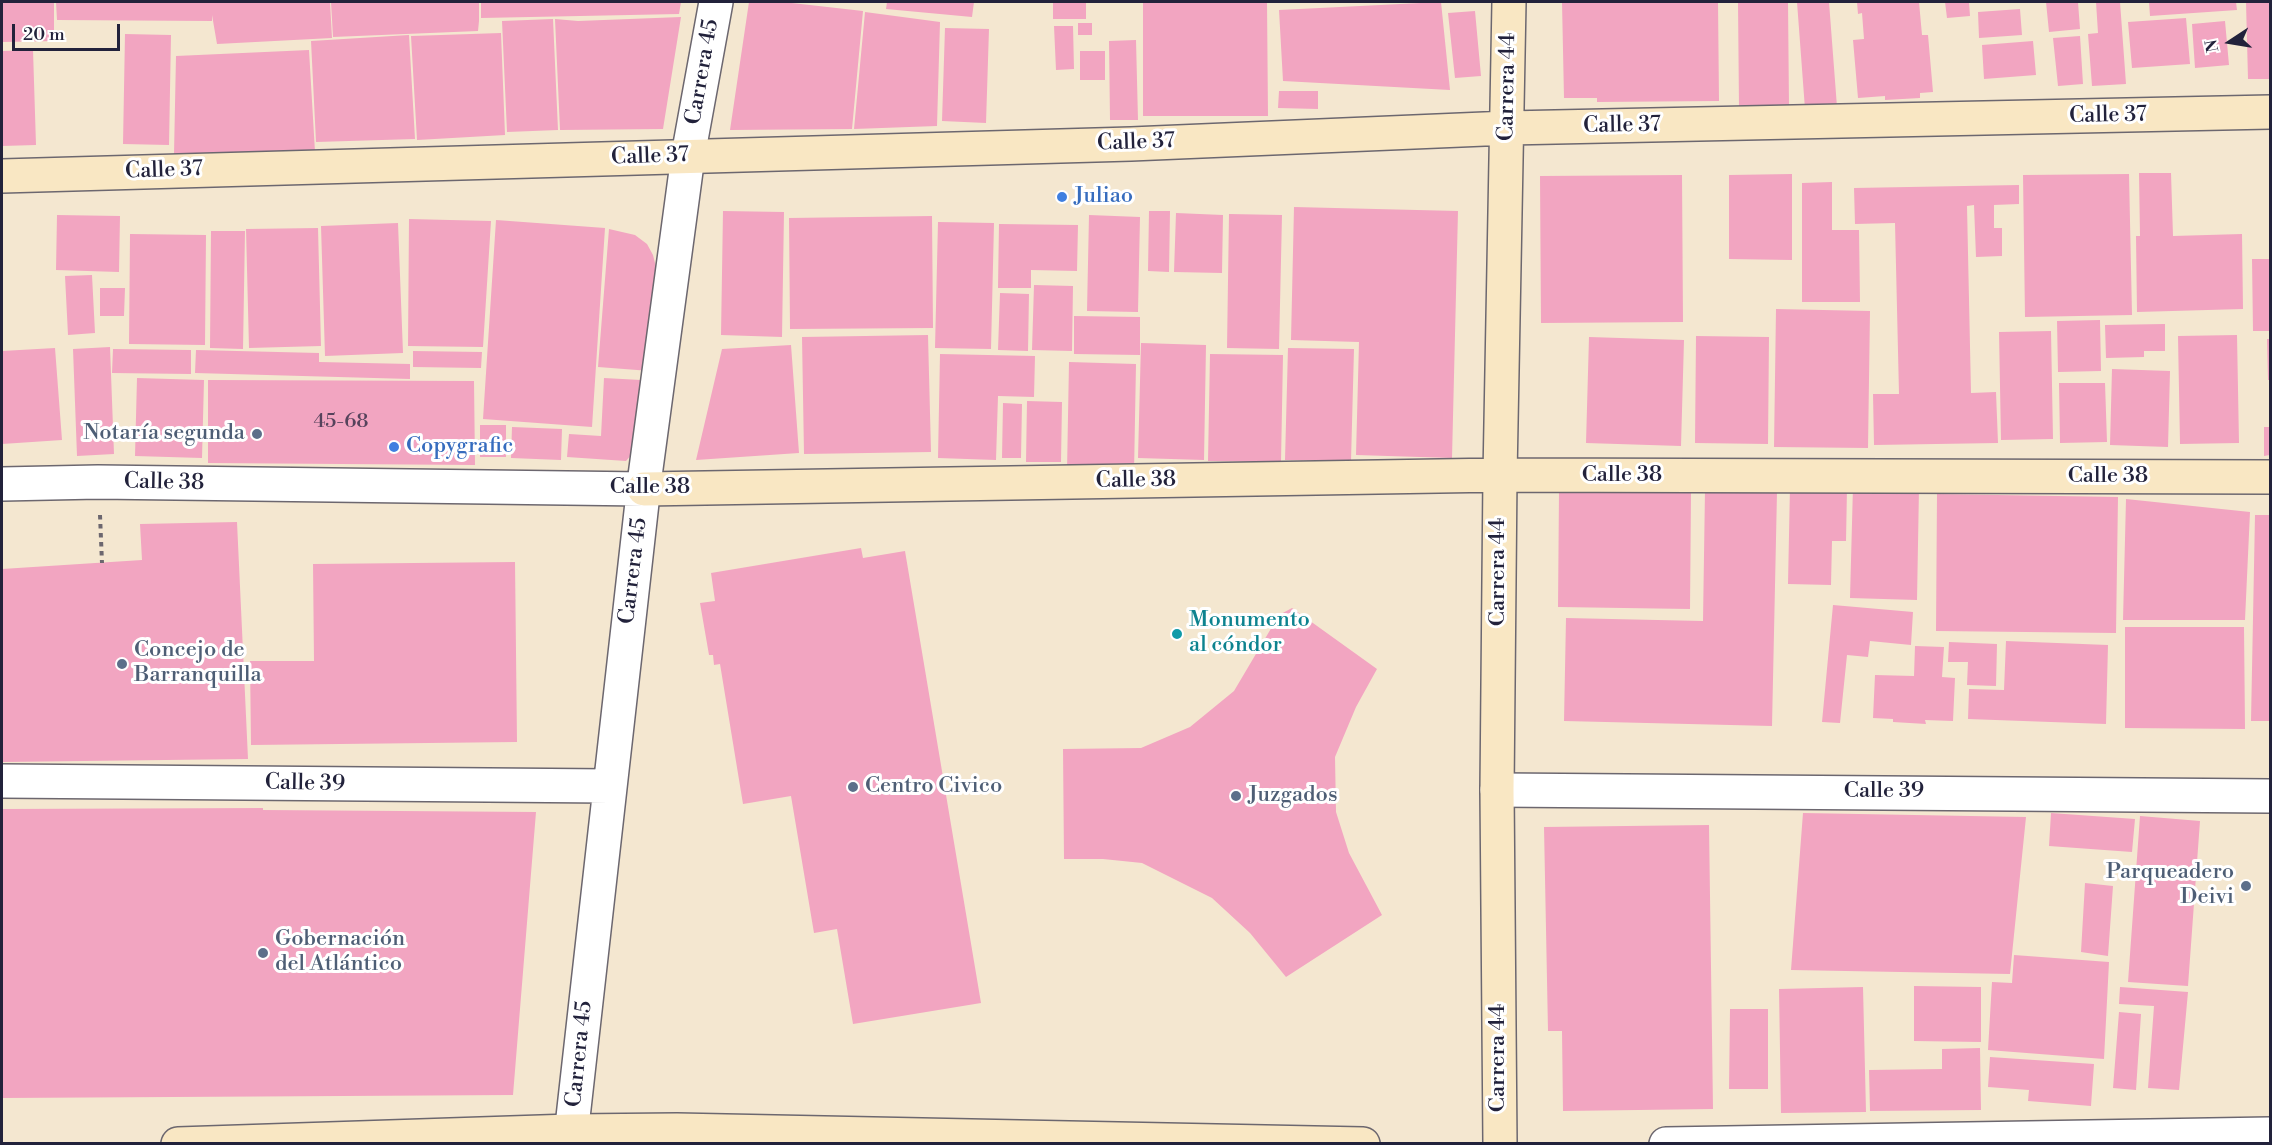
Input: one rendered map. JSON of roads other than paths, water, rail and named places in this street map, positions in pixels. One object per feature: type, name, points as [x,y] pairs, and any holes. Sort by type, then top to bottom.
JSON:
[{"type":"street","name":"Carrera 45","points":[[571,1137],[644,489],[688,156],[716,2]]},
{"type":"street","name":"Carrera 44","points":[[1500,1143],[1497,789],[1509,2]]},
{"type":"street","name":"Calle 37","points":[[2,176],[1131,144],[1508,128],[2271,112]]},
{"type":"street","name":"Calle 38","points":[[2,484],[98,482],[644,489],[1500,475],[2271,477]]},
{"type":"street","name":"Calle 39","points":[[2,781],[609,786]]},
{"type":"street","name":"Calle 39","points":[[1497,789],[2271,796]]},
{"type":"street","points":[[178,1143],[571,1137],[677,1130],[1363,1143]]},
{"type":"street","points":[[1666,1143],[2271,1134]]},
{"type":"place","name":"Juliao","points":[[1062,197]]},
{"type":"place","name":"Notaría segunda","points":[[257,434]]},
{"type":"place","name":"Copygrafic","points":[[394,447]]},
{"type":"place","name":"Monumento al cóndor","points":[[1177,634]]},
{"type":"place","name":"Concejo de Barranquilla","points":[[122,664]]},
{"type":"place","name":"Centro Civico","points":[[853,787]]},
{"type":"place","name":"Juzgados","points":[[1236,796]]},
{"type":"place","name":"Parqueadero Deivi","points":[[2246,886]]},
{"type":"place","name":"Gobernación del Atlántico","points":[[263,953]]}]
